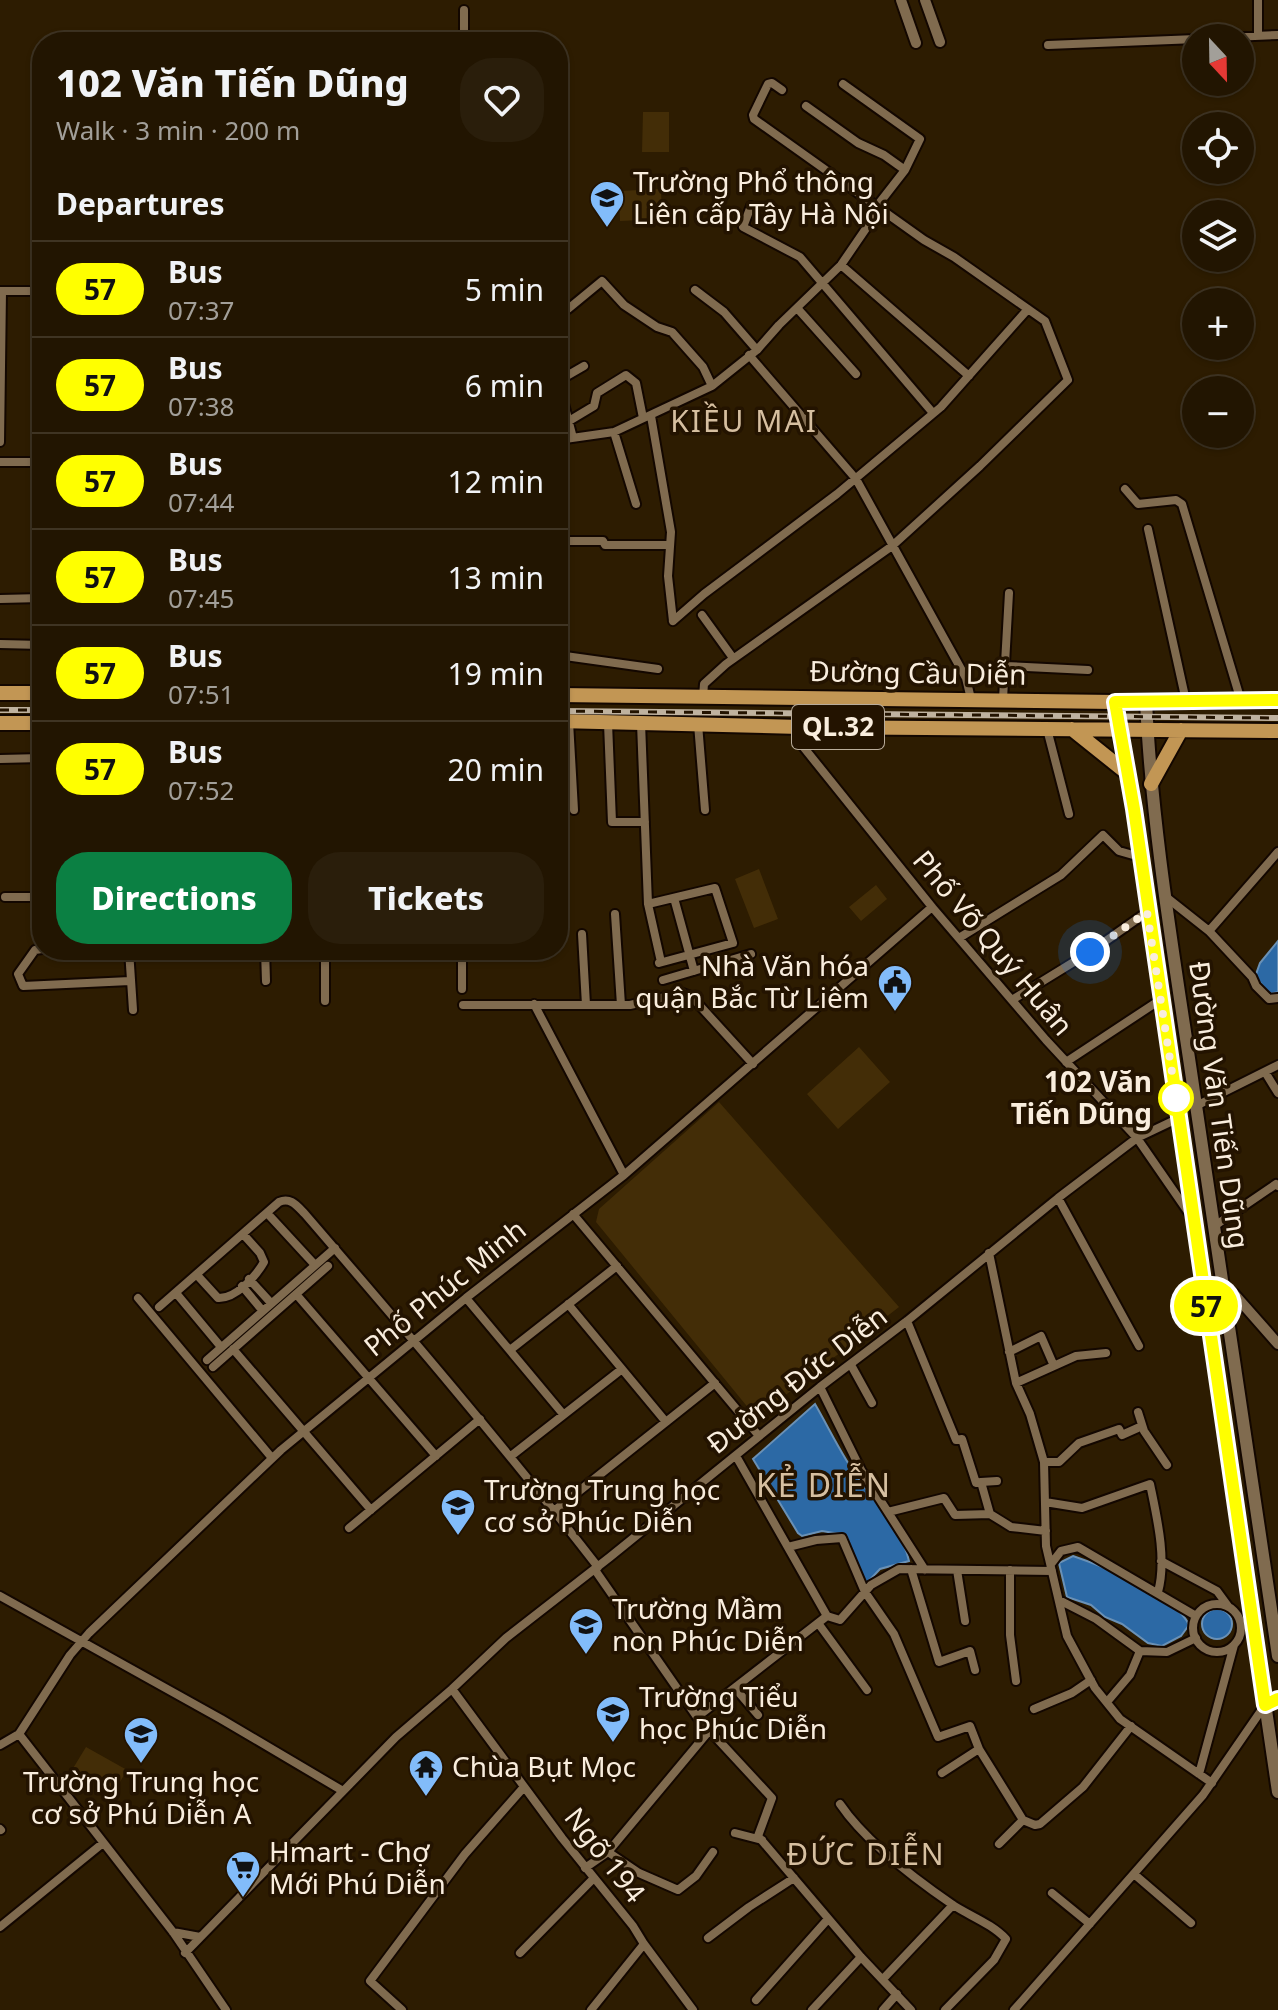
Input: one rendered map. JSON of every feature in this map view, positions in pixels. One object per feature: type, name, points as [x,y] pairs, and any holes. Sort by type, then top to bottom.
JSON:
[{"type":"highway","points":[[0,693],[32,693]]},
{"type":"highway","name":"Đường Cầu Diễn","points":[[568,695],[1115,702],[1278,700]]},
{"type":"highway","points":[[596,696],[602,722]]},
{"type":"highway","name":"Đường Cầu Diễn","points":[[568,722],[1278,731]]},
{"type":"highway","points":[[0,723],[32,723]]},
{"type":"highway","points":[[1072,729],[1127,773]]},
{"type":"highway","points":[[1151,784],[1181,730]]},
{"type":"main road","name":"Đường Văn Tiến Dũng","points":[[1146,701],[1151,784],[1166,897],[1221,1288],[1278,1656]]},
{"type":"main road","name":"Đường Văn Tiến Dũng","points":[[1115,702],[1278,1792]]},
{"type":"street","points":[[901,0],[916,43]]},
{"type":"street","points":[[925,0],[940,42]]},
{"type":"street","points":[[1258,0],[1258,36]]},
{"type":"street","points":[[464,10],[464,32]]},
{"type":"street","points":[[1254,36],[1278,35]]},
{"type":"street","points":[[1048,45],[1182,40]]},
{"type":"street","points":[[703,697],[704,684],[733,658],[892,546],[1068,380],[1045,321],[754,119],[753,115],[768,84],[772,83],[782,90]]},
{"type":"street","points":[[568,439],[614,432],[712,386],[753,352],[841,265],[905,170],[920,139],[843,84]]},
{"type":"street","points":[[806,106],[858,143],[884,155],[905,170]]},
{"type":"street","points":[[751,206],[743,227],[800,257],[933,413]]},
{"type":"street","points":[[841,265],[969,376]]},
{"type":"street","points":[[568,309],[602,281],[624,305],[657,327],[672,332],[703,367],[712,386]]},
{"type":"street","points":[[695,290],[724,312],[856,479],[966,678],[971,699]]},
{"type":"street","points":[[0,442],[1,291],[32,291]]},
{"type":"street","points":[[797,308],[856,374]]},
{"type":"street","points":[[569,421],[594,406],[597,393],[626,375],[636,383],[647,417],[671,532],[668,576],[673,621],[856,479],[933,413],[1028,309]]},
{"type":"street","points":[[568,375],[584,366]]},
{"type":"street","points":[[568,417],[573,438]]},
{"type":"street","points":[[614,432],[636,504]]},
{"type":"street","points":[[0,462],[32,462]]},
{"type":"street","points":[[1125,489],[1138,504],[1176,500],[1182,504],[1241,701]]},
{"type":"street","points":[[1148,529],[1186,701]]},
{"type":"street","points":[[568,541],[603,541],[605,545],[618,546],[670,545]]},
{"type":"street","points":[[1003,699],[1009,593]]},
{"type":"street","points":[[0,599],[32,598]]},
{"type":"street","points":[[702,615],[733,658]]},
{"type":"street","points":[[0,644],[32,645]]},
{"type":"street","points":[[568,656],[658,669]]},
{"type":"street","points":[[1005,666],[1088,670]]},
{"type":"street","points":[[602,722],[612,822],[645,822]]},
{"type":"street","points":[[641,723],[648,904],[660,963],[733,943],[715,888],[648,904]]},
{"type":"street","points":[[698,723],[705,810]]},
{"type":"street","name":"Phố Võ Quý Huân","points":[[800,727],[801,744],[932,907],[1066,1062],[1137,1138],[1193,1219]]},
{"type":"street","points":[[1047,729],[1069,814]]},
{"type":"street","points":[[568,757],[574,810]]},
{"type":"street","points":[[0,759],[32,758]]},
{"type":"street","points":[[959,938],[1061,875],[1103,835],[1119,851],[1140,857]]},
{"type":"street","points":[[1209,931],[1278,852]]},
{"type":"street","points":[[5,897],[32,897]]},
{"type":"street","points":[[1166,897],[1209,931],[1269,999],[1278,998]]},
{"type":"street","points":[[674,898],[694,971]]},
{"type":"street","name":"Phố Phúc Minh","points":[[19,1734],[81,1642],[272,1458],[466,1298],[624,1175],[932,907]]},
{"type":"street","points":[[1012,1000],[1147,912]]},
{"type":"street","points":[[615,914],[621,1005]]},
{"type":"street","points":[[582,934],[586,1005]]},
{"type":"street","points":[[32,954],[18,974],[23,986],[130,981]]},
{"type":"street","points":[[663,980],[751,954]]},
{"type":"street","points":[[129,960],[133,1010]]},
{"type":"street","points":[[265,960],[266,981]]},
{"type":"street","points":[[325,960],[325,1001]]},
{"type":"street","points":[[462,960],[462,989]]},
{"type":"street","points":[[463,1005],[621,1005],[655,1001],[683,993],[691,996],[753,1064]]},
{"type":"street","points":[[1066,1062],[1160,1000]]},
{"type":"street","points":[[534,1004],[624,1175]]},
{"type":"street","points":[[1196,1106],[1278,1065]]},
{"type":"street","points":[[1265,1072],[1278,1093]]},
{"type":"street","name":"Đường Đức Diễn","points":[[185,1953],[396,1737],[506,1638],[1058,1198],[1137,1138],[1179,1118]]},
{"type":"street","points":[[1212,1227],[1276,1184],[1278,1186]]},
{"type":"street","points":[[1058,1198],[1139,1346]]},
{"type":"street","points":[[159,1307],[279,1202],[292,1201],[414,1340],[554,1511],[697,1717],[772,1798],[758,1836],[861,1957],[911,2010]]},
{"type":"street","points":[[267,1213],[315,1265]]},
{"type":"street","points":[[573,1214],[759,1436]]},
{"type":"street","points":[[197,1275],[218,1298],[229,1297],[246,1283],[264,1262],[243,1234]]},
{"type":"street","points":[[328,1266],[233,1349],[210,1363],[221,1347],[335,1248]]},
{"type":"street","points":[[989,1253],[1016,1383],[1030,1414],[1044,1462],[1046,1531],[1067,1636],[1091,1680],[1120,1719],[1212,1783]]},
{"type":"street","points":[[510,1350],[617,1266]]},
{"type":"street","points":[[246,1283],[271,1303]]},
{"type":"street","points":[[246,1283],[262,1310]]},
{"type":"street","points":[[1221,1288],[1234,1294],[1278,1344]]},
{"type":"street","points":[[176,1293],[221,1347]]},
{"type":"street","points":[[296,1294],[436,1456]]},
{"type":"street","points":[[138,1298],[272,1458]]},
{"type":"street","points":[[466,1298],[563,1414]]},
{"type":"street","points":[[568,1304],[666,1422]]},
{"type":"street","points":[[907,1321],[956,1440],[962,1439],[976,1483],[997,1481]]},
{"type":"street","points":[[1009,1352],[1041,1336],[1054,1366]]},
{"type":"street","points":[[233,1349],[371,1510]]},
{"type":"street","points":[[1016,1383],[1076,1356],[1106,1353]]},
{"type":"street","points":[[851,1365],[872,1403]]},
{"type":"street","points":[[511,1456],[622,1369]]},
{"type":"street","points":[[554,1511],[715,1383]]},
{"type":"street","points":[[820,1387],[861,1470],[925,1570]]},
{"type":"street","points":[[1138,1412],[1142,1426],[1167,1465]]},
{"type":"street","points":[[349,1528],[480,1419]]},
{"type":"street","points":[[1044,1462],[1059,1462],[1079,1443],[1119,1429],[1122,1435],[1142,1426]]},
{"type":"street","points":[[736,1456],[827,1616],[840,1620],[871,1585],[899,1569],[1052,1568]]},
{"type":"street","points":[[981,1482],[990,1514]]},
{"type":"street","points":[[1045,1502],[1082,1508],[1150,1484],[1161,1561],[1162,1577],[1158,1592]]},
{"type":"street","points":[[888,1512],[944,1498],[955,1515],[990,1514],[1011,1527],[1046,1531]]},
{"type":"street","points":[[788,1547],[842,1538],[865,1592],[894,1634],[938,1737],[970,1726],[979,1749],[1023,1820],[1040,1824],[1083,1787],[1131,1726]]},
{"type":"street","points":[[1052,1568],[1061,1551],[1078,1547],[1196,1616]]},
{"type":"street","points":[[1161,1561],[1217,1591],[1235,1612],[1241,1629],[1256,1637]]},
{"type":"street","points":[[911,1569],[939,1662],[970,1651],[975,1670]]},
{"type":"street","points":[[957,1570],[965,1621]]},
{"type":"street","points":[[1010,1570],[1010,1635],[1016,1681]]},
{"type":"street","points":[[0,1596],[343,1791]]},
{"type":"street","points":[[1059,1600],[1096,1619],[1140,1651],[1167,1652],[1196,1638]]},
{"type":"street","points":[[1228,1606],[1210,1605],[1196,1616],[1193,1631],[1203,1647],[1214,1651],[1225,1650],[1234,1644]]},
{"type":"street","points":[[697,1717],[827,1616]]},
{"type":"street","points":[[818,1623],[867,1690]]},
{"type":"street","points":[[1199,1774],[1234,1644],[1241,1629]]},
{"type":"street","points":[[1107,1702],[1130,1675],[1140,1651]]},
{"type":"street","points":[[1034,1709],[1072,1693],[1091,1680]]},
{"type":"street","points":[[735,1688],[758,1715]]},
{"type":"street","name":"Ngõ 194","points":[[452,1689],[593,1879],[633,1926],[693,2010]]},
{"type":"street","points":[[1014,2010],[1212,1783],[1265,1705],[1278,1699]]},
{"type":"street","points":[[585,1868],[608,1852],[709,1731]]},
{"type":"street","points":[[0,1745],[19,1734],[173,1932],[226,2010]]},
{"type":"street","points":[[942,1773],[979,1749]]},
{"type":"street","points":[[402,2010],[370,1981],[465,1854],[524,1787]]},
{"type":"street","points":[[840,1804],[855,1824],[876,1842],[953,1905],[997,1931],[1006,1941],[994,1960],[945,2010]]},
{"type":"street","points":[[999,1844],[1023,1820]]},
{"type":"street","points":[[735,1833],[762,1840]]},
{"type":"street","points":[[0,1927],[103,1843]]},
{"type":"street","points":[[608,1852],[639,1873],[678,1890],[696,1876],[713,1852]]},
{"type":"street","points":[[1134,1874],[1191,1923]]},
{"type":"street","points":[[520,1953],[593,1879]]},
{"type":"street","points":[[708,1938],[749,1907],[796,1882]]},
{"type":"street","points":[[1052,1893],[1090,1924]]},
{"type":"street","points":[[883,1979],[953,1905]]},
{"type":"street","points":[[756,2000],[828,1919]]},
{"type":"street","points":[[173,1932],[200,1937]]},
{"type":"street","points":[[591,2010],[644,1944]]},
{"type":"street","points":[[812,2010],[861,1957]]},
{"type":"street","points":[[883,2010],[897,1994]]},
{"type":"shaded area","points":[[643,112],[669,112],[669,152],[642,152]]},
{"type":"shaded area","points":[[661,189],[662,219],[620,221],[619,191]]},
{"type":"shaded area","points":[[759,869],[778,919],[754,928],[735,879]]},
{"type":"shaded area","points":[[876,885],[887,899],[861,921],[849,907]]},
{"type":"shaded area","points":[[859,1047],[890,1082],[838,1129],[807,1094]]},
{"type":"shaded area","points":[[719,1102],[899,1307],[765,1411],[750,1410],[596,1222],[599,1209]]},
{"type":"shaded area","points":[[86,1747],[127,1770],[113,1794],[72,1770]]},
{"type":"water","points":[[1278,941],[1278,992],[1270,994],[1255,977],[1260,963]]},
{"type":"water","points":[[815,1404],[842,1453],[906,1550],[909,1561],[880,1569],[865,1585],[846,1535],[822,1531],[802,1536],[798,1533],[753,1459]]},
{"type":"water","points":[[1073,1556],[1120,1574],[1155,1592],[1189,1625],[1181,1636],[1162,1646],[1148,1643],[1091,1605],[1067,1597],[1059,1563]]},
{"type":"water","points":[[1217,1609],[1228,1613],[1232,1624],[1228,1635],[1217,1639],[1206,1635],[1202,1624],[1206,1613]]},
{"type":"railway","points":[[0,710],[32,710]]},
{"type":"railway","points":[[568,711],[1278,718]]},
{"type":"bus line","name":"57","points":[[1278,700],[1115,702],[1134,809],[1265,1705],[1278,1699]]},
{"type":"place","name":"Trường Phổ thông Liên cấp Tây Hà Nội","points":[[607,229]]},
{"type":"place","name":"Nhà Văn hóa quận Bắc Từ Liêm","points":[[895,1013]]},
{"type":"place","name":"102 Văn Tiến Dũng","points":[[1176,1098]]},
{"type":"place","name":"Trường Trung học cơ sở Phúc Diễn","points":[[458,1537]]},
{"type":"place","name":"Trường Mầm non Phúc Diễn","points":[[586,1656]]},
{"type":"place","name":"Trường Tiểu học Phúc Diễn","points":[[613,1744]]},
{"type":"place","name":"Trường Trung học cơ sở Phú Diễn A","points":[[141,1765]]},
{"type":"place","name":"Chùa Bụt Mọc","points":[[426,1798]]},
{"type":"place","name":"Hmart - Chợ Mới Phú Diễn","points":[[243,1899]]},
{"type":"district","name":"KIỀU MAI","points":[[744,422]]},
{"type":"district","name":"KẺ DIỄN","points":[[824,1486]]},
{"type":"district","name":"ĐỨC DIỄN","points":[[866,1855]]},
{"type":"route","points":[[1090,952],[1147,912],[1176,1098]]}]
